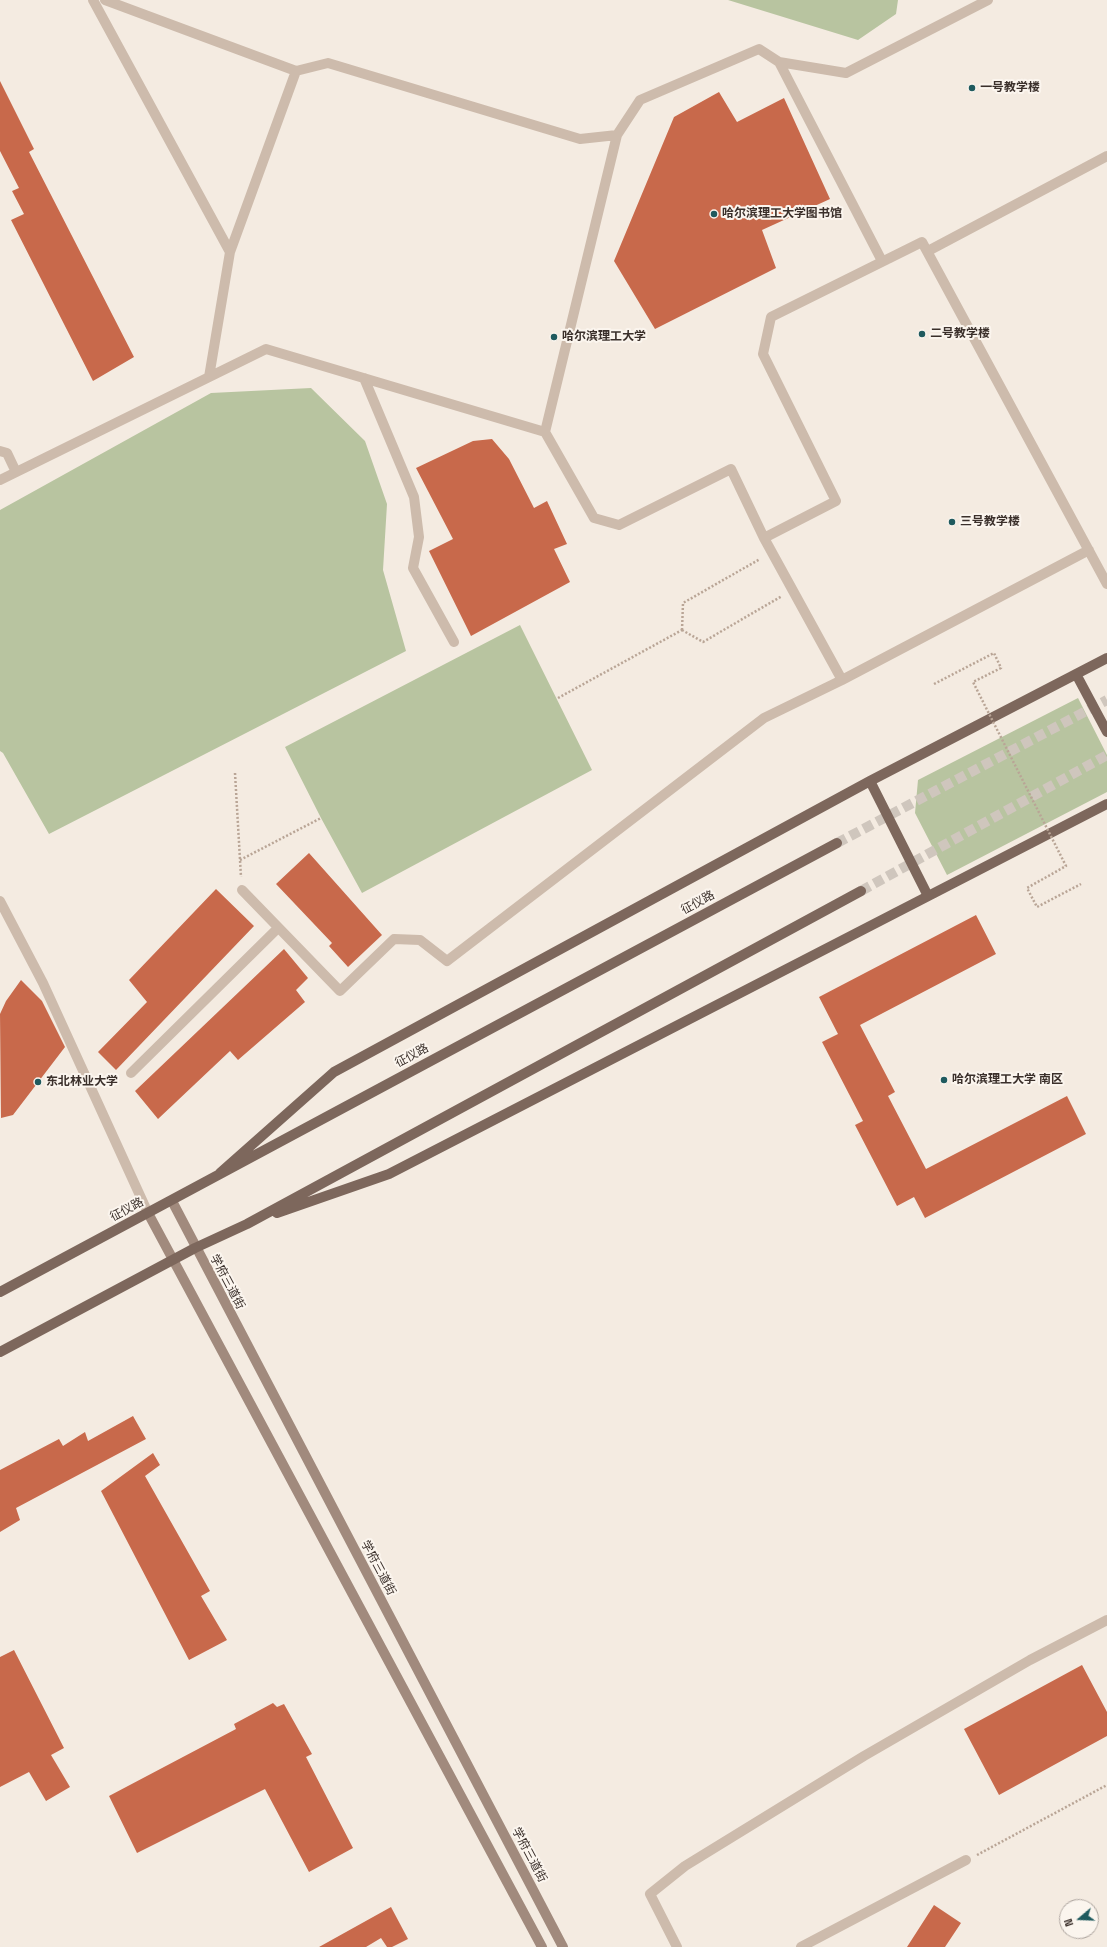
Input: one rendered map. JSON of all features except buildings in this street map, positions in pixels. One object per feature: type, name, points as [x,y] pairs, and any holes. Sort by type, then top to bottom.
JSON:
[{"type":"main road","points":[[220,1173],[334,1072],[870,782],[1107,658]]},
{"type":"main road","points":[[1076,674],[1107,732]]},
{"type":"main road","points":[[870,782],[928,896]]},
{"type":"main road","points":[[247,1224],[389,1174],[1107,804]]},
{"type":"main road","name":"征仪路","points":[[0,1292],[837,843]]},
{"type":"main road","points":[[0,1352],[195,1248],[247,1224],[861,891]]},
{"type":"main road","name":"学府三道街","points":[[172,1201],[195,1248],[563,1947]]},
{"type":"main road","points":[[148,1213],[542,1947]]},
{"type":"lane","points":[[93,0],[230,252]]},
{"type":"lane","points":[[105,0],[296,71],[328,63],[580,139],[617,135]]},
{"type":"lane","points":[[842,680],[764,538],[730,469],[619,525],[594,518],[545,432],[617,135],[640,100],[759,48],[779,62],[846,73],[988,0]]},
{"type":"lane","points":[[779,62],[882,261]]},
{"type":"lane","points":[[209,377],[230,252],[296,71]]},
{"type":"lane","points":[[928,251],[1107,156]]},
{"type":"lane","points":[[764,538],[836,501],[763,354],[771,317],[922,242],[1107,584]]},
{"type":"lane","points":[[0,480],[266,349],[545,432]]},
{"type":"lane","points":[[364,378],[414,497],[420,537],[413,568],[454,642]]},
{"type":"lane","points":[[0,451],[6,453],[16,472]]},
{"type":"lane","points":[[242,890],[340,991],[394,939],[420,940],[447,961],[764,718],[842,680],[1089,550]]},
{"type":"lane","points":[[0,901],[43,983],[148,1213]]},
{"type":"lane","points":[[131,1073],[278,928]]},
{"type":"lane","points":[[677,1947],[650,1894],[685,1866],[864,1756],[1030,1660],[1107,1620]]},
{"type":"lane","points":[[801,1947],[966,1860]]},
{"type":"path","points":[[682,630],[683,603],[773,552]]},
{"type":"path","points":[[682,630],[703,642],[793,589]]},
{"type":"path","points":[[558,698],[682,630]]},
{"type":"path","points":[[934,684],[994,653],[1001,668],[973,682],[1066,866],[1027,888],[1037,907],[1080,884]]},
{"type":"path","points":[[235,773],[242,890]]},
{"type":"path","points":[[240,860],[321,818]]},
{"type":"path","points":[[966,1860],[1107,1785]]},
{"type":"green space","points":[[728,0],[898,0],[896,14],[858,40]]},
{"type":"green space","points":[[311,388],[365,441],[387,504],[383,570],[406,651],[49,834],[3,753],[0,751],[0,510],[211,393]]},
{"type":"green space","points":[[520,625],[592,770],[362,893],[321,818],[285,747]]},
{"type":"green space","points":[[1078,698],[1107,755],[1107,792],[947,875],[915,813],[918,780]]},
{"type":"tunnel","points":[[837,843],[1107,700]]},
{"type":"tunnel","points":[[861,891],[1107,755]]},
{"type":"place","name":"一号教学楼","points":[[972,88]]},
{"type":"place","name":"哈尔滨理工大学图书馆","points":[[714,214]]},
{"type":"place","name":"二号教学楼","points":[[922,334]]},
{"type":"place","name":"哈尔滨理工大学","points":[[554,337]]},
{"type":"place","name":"三号教学楼","points":[[952,522]]},
{"type":"place","name":"哈尔滨理工大学 南区","points":[[944,1080]]},
{"type":"place","name":"东北林业大学","points":[[38,1082]]}]
